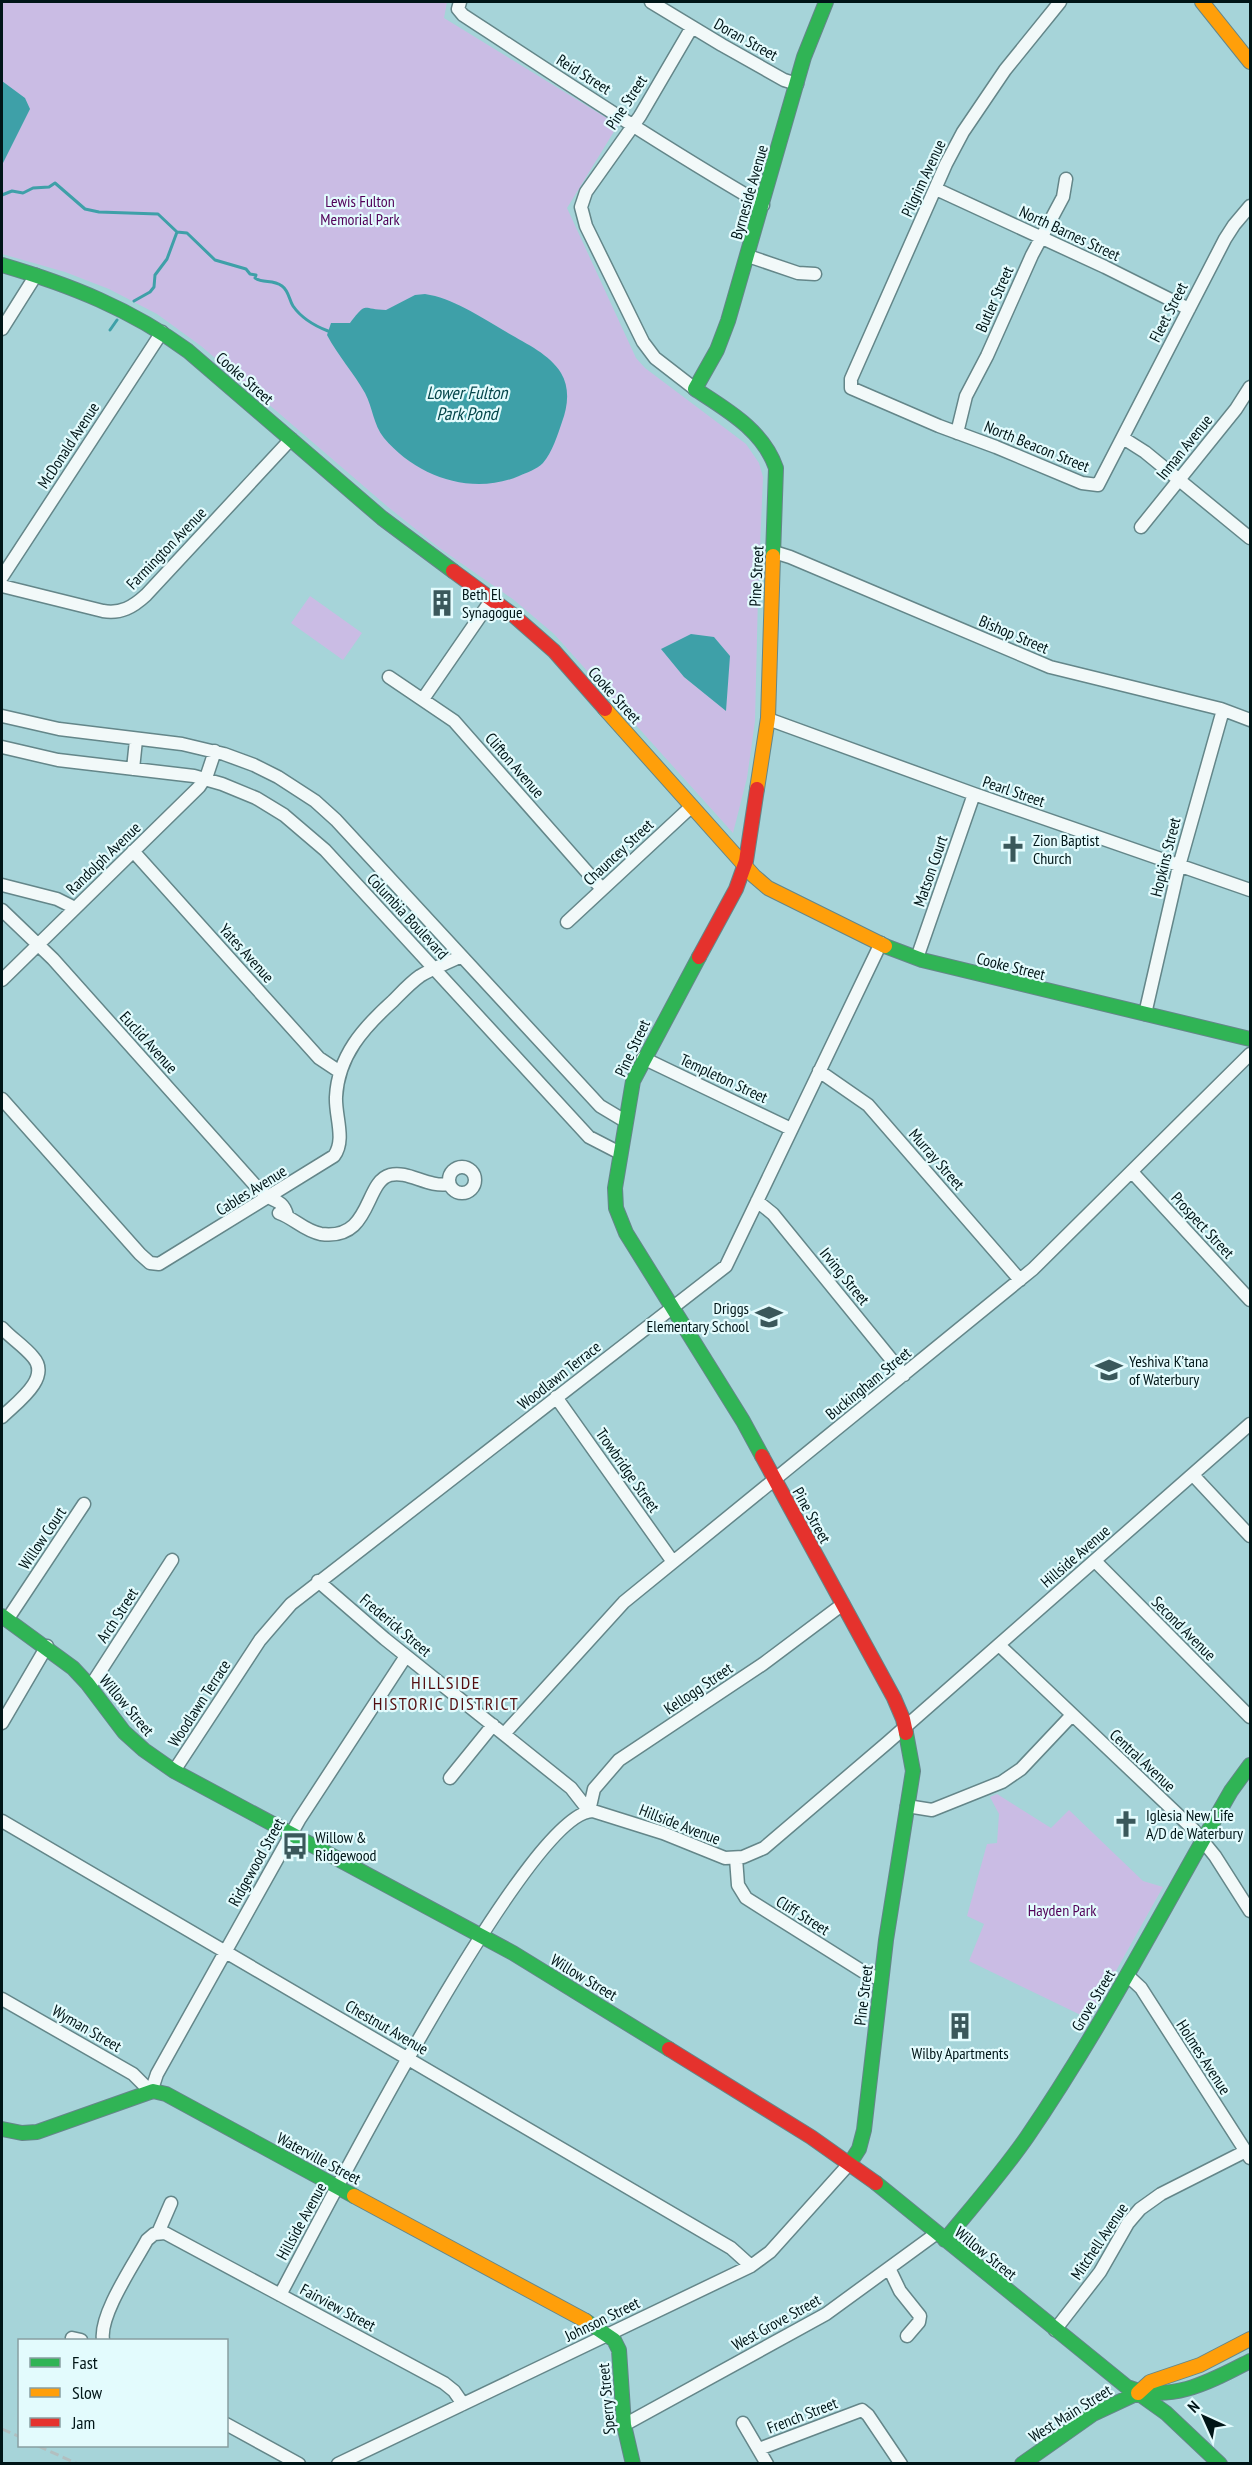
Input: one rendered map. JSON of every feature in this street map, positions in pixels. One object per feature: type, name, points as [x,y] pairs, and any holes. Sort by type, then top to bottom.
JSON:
[{"type":"street","name":"Reid Street","points":[[460,2],[458,9],[463,15],[652,140],[763,205]]},
{"type":"street","name":"Doran Street","points":[[651,2],[784,80],[797,84]]},
{"type":"street","name":"Byrneside Avenue","points":[[695,389],[725,331],[807,48],[826,2]]},
{"type":"street","name":"Pilgrim Avenue","points":[[850,387],[855,370],[954,148],[1005,70],[1060,2]]},
{"type":"street","points":[[1202,2],[1251,62]]},
{"type":"street","name":"Pine Street","points":[[692,27],[633,126],[586,192],[582,201],[581,214],[646,348],[660,362],[751,431],[771,452],[776,474],[768,719],[745,866],[736,889],[633,1080],[615,1193],[618,1215],[626,1233],[743,1421],[898,1706],[905,1728],[913,1766],[881,1980],[863,2138],[850,2163]]},
{"type":"street","name":"Butler Street","points":[[957,433],[966,396],[1063,197],[1066,180]]},
{"type":"street","name":"North Barnes Street","points":[[936,189],[1189,309]]},
{"type":"street","name":"Fleet Street","points":[[1123,438],[1225,238],[1251,206]]},
{"type":"street","points":[[748,256],[798,273],[815,274]]},
{"type":"street","name":"Cooke Street","points":[[2,265],[104,298],[162,332],[188,351],[399,531],[523,623],[554,651],[745,866],[768,888],[881,944],[917,958],[1251,1039]]},
{"type":"street","points":[[2,329],[36,275]]},
{"type":"street","name":"McDonald Avenue","points":[[2,577],[162,332]]},
{"type":"street","name":"North Beacon Street","points":[[850,387],[957,433],[1082,483],[1095,486],[1103,479],[1123,438]]},
{"type":"street","name":"Inman Avenue","points":[[1141,526],[1251,387]]},
{"type":"street","points":[[1123,438],[1145,452],[1251,538]]},
{"type":"street","name":"Farmington Avenue","points":[[2,586],[103,611],[120,611],[132,607],[146,596],[291,439]]},
{"type":"street","name":"Bishop Street","points":[[774,552],[790,556],[1050,667],[1223,710],[1251,720]]},
{"type":"street","points":[[423,699],[492,599]]},
{"type":"street","name":"Clifton Avenue","points":[[389,678],[454,721],[602,889]]},
{"type":"street","name":"Hopkins Street","points":[[1145,1014],[1179,866],[1223,710]]},
{"type":"street","name":"Columbia Boulevard","points":[[2,716],[59,729],[182,744],[215,751],[271,773],[302,792],[327,811],[600,1106],[625,1120]]},
{"type":"street","name":"Pearl Street","points":[[768,719],[974,794],[1251,890]]},
{"type":"street","points":[[133,769],[136,740]]},
{"type":"street","name":"Columbia Boulevard","points":[[2,747],[58,760],[205,779],[247,794],[296,823],[325,850],[589,1137],[620,1153]]},
{"type":"street","name":"Randolph Avenue","points":[[2,980],[205,779],[215,751]]},
{"type":"street","name":"Matson Court","points":[[917,958],[974,794]]},
{"type":"street","name":"Chauncey Street","points":[[567,922],[692,806]]},
{"type":"street","name":"Yates Avenue","points":[[133,851],[319,1058],[340,1072]]},
{"type":"street","points":[[2,885],[57,899],[75,908]]},
{"type":"street","name":"Euclid Avenue","points":[[2,910],[53,959],[269,1198],[271,1205],[278,1212],[312,1231],[323,1234],[335,1233],[358,1221],[378,1184],[388,1176],[401,1175],[434,1185],[449,1184]]},
{"type":"street","name":"Woodlawn Terrace","points":[[174,1771],[266,1631],[284,1610],[318,1581],[726,1266],[881,944]]},
{"type":"street","name":"Cables Avenue","points":[[2,1099],[140,1254],[152,1264],[159,1264],[326,1163],[337,1153],[340,1143],[336,1098],[340,1072],[351,1046],[363,1029],[418,978],[461,956]]},
{"type":"street","name":"Buckingham Street","points":[[504,1734],[618,1609],[1020,1280],[1251,1054]]},
{"type":"street","name":"Templeton Street","points":[[643,1058],[791,1129]]},
{"type":"street","name":"Murray Street","points":[[819,1071],[868,1105],[1020,1280]]},
{"type":"street","name":"Prospect Street","points":[[1132,1172],[1251,1300]]},
{"type":"street","name":"Irving Street","points":[[757,1201],[773,1214],[904,1375]]},
{"type":"street","points":[[2,1328],[33,1356],[39,1369],[31,1388],[2,1417]]},
{"type":"street","name":"Trowbridge Street","points":[[556,1397],[673,1562]]},
{"type":"street","name":"Hillside Avenue","points":[[280,2295],[408,2058],[481,1935],[544,1846],[568,1823],[589,1811],[663,1833],[720,1857],[748,1856],[770,1845],[1251,1424]]},
{"type":"street","points":[[1193,1475],[1251,1536]]},
{"type":"street","name":"Willow Court","points":[[4,1618],[84,1504]]},
{"type":"street","name":"Arch Street","points":[[90,1687],[172,1560]]},
{"type":"street","name":"Second Avenue","points":[[1095,1561],[1251,1717]]},
{"type":"street","name":"Frederick Street","points":[[318,1581],[406,1656],[571,1788],[589,1811]]},
{"type":"street","name":"Kellogg Street","points":[[589,1811],[594,1790],[619,1760],[764,1664],[843,1604]]},
{"type":"street","name":"Willow Street","points":[[4,1618],[67,1663],[90,1687],[118,1725],[152,1757],[174,1771],[481,1935],[630,2024],[850,2163],[1112,2377],[1166,2413],[1220,2463]]},
{"type":"street","name":"Central Avenue","points":[[999,1645],[1202,1840],[1251,1911]]},
{"type":"street","points":[[2,1723],[46,1646]]},
{"type":"street","name":"Ridgewood Street","points":[[151,2092],[156,2074],[291,1834],[406,1656]]},
{"type":"street","points":[[907,1806],[932,1810],[1002,1782],[1017,1773],[1072,1715]]},
{"type":"street","points":[[450,1778],[493,1725]]},
{"type":"street","name":"Grove Street","points":[[941,2237],[1029,2135],[1127,1975],[1231,1791],[1251,1765]]},
{"type":"street","name":"Chestnut Avenue","points":[[2,1821],[731,2248],[751,2266]]},
{"type":"street","name":"Cliff Street","points":[[736,1858],[738,1885],[746,1898],[862,1971],[881,1980]]},
{"type":"street","name":"Holmes Avenue","points":[[1127,1975],[1141,1988],[1248,2155]]},
{"type":"street","name":"Wyman Street","points":[[2,1999],[133,2074],[151,2092]]},
{"type":"street","name":"Waterville Street","points":[[151,2092],[159,2091],[166,2094],[576,2314],[608,2334]]},
{"type":"street","points":[[2,2129],[22,2133],[45,2130],[151,2092]]},
{"type":"street","name":"Mitchell Avenue","points":[[1055,2330],[1100,2272],[1128,2223],[1140,2209],[1161,2194],[1248,2155]]},
{"type":"street","name":"Johnson Street","points":[[338,2463],[751,2266],[770,2252],[850,2163]]},
{"type":"street","points":[[103,2339],[102,2330],[106,2316],[147,2240],[158,2233],[171,2203]]},
{"type":"street","name":"Fairview Street","points":[[158,2233],[165,2233],[176,2238],[444,2382],[464,2404]]},
{"type":"street","name":"West Grove Street","points":[[624,2426],[826,2314],[888,2268],[941,2237]]},
{"type":"street","points":[[888,2268],[900,2291],[920,2316],[918,2322],[906,2336]]},
{"type":"street","name":"Sperry Street","points":[[608,2334],[619,2350],[624,2426],[633,2463]]},
{"type":"street","name":"West Main Street","points":[[1022,2463],[1109,2405],[1138,2393],[1150,2382],[1200,2365],[1251,2339]]},
{"type":"street","name":"West Main Street","points":[[1138,2393],[1156,2396],[1190,2388],[1251,2361]]},
{"type":"street","name":"French Street","points":[[759,2449],[862,2410],[868,2415],[901,2463]]},
{"type":"street","points":[[743,2423],[767,2463]]},
{"type":"street","points":[[228,2425],[299,2463]]},
{"type":"green space","name":"Lewis Fulton Memorial Park","points":[[2,2],[447,2],[444,18],[618,125],[567,208],[636,358],[645,368],[746,444],[759,463],[763,477],[755,721],[747,778],[733,833],[554,634],[514,600],[438,547],[388,507],[201,346],[157,314],[109,289],[65,272],[2,254]]},
{"type":"green space","points":[[310,596],[362,633],[343,660],[291,623]]},
{"type":"green space","name":"Hayden Park","points":[[997,1794],[1051,1828],[1069,1810],[1143,1881],[1163,1887],[1089,2019],[969,1961],[984,1924],[967,1916],[987,1844],[997,1843],[999,1814],[990,1797]]},
{"type":"water","points":[[2,81],[25,98],[30,109],[2,165]]},
{"type":"water","name":"Lower Fulton Park Pond","points":[[425,294],[455,303],[484,319],[542,354],[561,373],[567,391],[566,410],[552,449],[538,467],[501,482],[464,483],[446,479],[412,463],[397,452],[380,433],[365,393],[327,335],[331,323],[350,323],[365,308],[386,310],[415,295]]},
{"type":"water","points":[[691,634],[714,637],[730,656],[726,711],[684,677],[661,649]]},
{"type":"waterway","points":[[2,195],[12,191],[23,193],[33,188],[49,187],[55,183],[85,209],[99,212],[158,214],[177,232],[187,233],[215,260],[246,269],[250,274],[256,275],[255,278],[258,280],[282,286],[300,315],[328,331]]},
{"type":"waterway","points":[[134,301],[150,292],[154,287],[155,275],[167,259],[177,232]]},
{"type":"waterway","points":[[110,330],[117,320]]},
{"type":"railway","points":[[2,2429],[18,2436]]},
{"type":"railway","points":[[40,2447],[78,2464]]},
{"type":"traffic: fast","points":[[773,556],[776,468],[770,455],[743,422],[695,389],[717,350],[728,321],[804,57],[826,2]]},
{"type":"traffic: fast","points":[[2,265],[76,290],[122,311],[166,336],[188,351],[382,518],[453,571]]},
{"type":"traffic: fast","points":[[885,946],[922,960],[1250,1039]]},
{"type":"traffic: fast","points":[[699,957],[633,1081],[615,1188],[616,1208],[626,1233],[743,1421],[762,1456]]},
{"type":"traffic: fast","points":[[2,1616],[73,1668],[124,1732],[144,1750],[174,1771],[513,1953],[669,2049]]},
{"type":"traffic: fast","points":[[850,2163],[859,2149],[864,2130],[886,1940],[913,1771],[906,1733]]},
{"type":"traffic: fast","points":[[945,2240],[1008,2164],[1055,2095],[1107,2009],[1231,1791],[1250,1765]]},
{"type":"traffic: fast","points":[[2,2129],[22,2133],[37,2132],[153,2091],[166,2094],[354,2196]]},
{"type":"traffic: fast","points":[[876,2183],[1127,2387],[1143,2392],[1175,2392],[1221,2376],[1250,2361]]},
{"type":"traffic: fast","points":[[586,2321],[614,2340],[619,2350],[624,2425],[633,2464]]},
{"type":"traffic: fast","points":[[1022,2464],[1093,2414],[1138,2393],[1166,2413],[1220,2464]]},
{"type":"traffic: slow","points":[[1202,2],[1250,62]]},
{"type":"traffic: slow","points":[[757,789],[768,718],[773,556]]},
{"type":"traffic: slow","points":[[605,709],[754,876],[768,888],[885,946]]},
{"type":"traffic: slow","points":[[354,2196],[586,2321]]},
{"type":"traffic: slow","points":[[1138,2393],[1150,2382],[1200,2365],[1250,2339]]},
{"type":"traffic: jam","points":[[453,571],[513,615],[554,651],[605,709]]},
{"type":"traffic: jam","points":[[699,957],[736,889],[746,861],[757,789]]},
{"type":"traffic: jam","points":[[762,1456],[894,1698],[906,1733]]},
{"type":"traffic: jam","points":[[669,2049],[811,2137],[876,2183]]},
{"type":"place","name":"Beth El Synagogue","points":[[442,603]]},
{"type":"place","name":"Zion Baptist Church","points":[[1013,849]]},
{"type":"place","name":"Driggs Elementary School","points":[[769,1317]]},
{"type":"place","name":"Yeshiva K’tana of Waterbury","points":[[1109,1370]]},
{"type":"place","name":"Iglesia New Life A/D de Waterbury","points":[[1126,1824]]},
{"type":"place","name":"Willow & Ridgewood","points":[[295,1846]]},
{"type":"place","name":"Wilby Apartments","points":[[960,2026]]},
{"type":"district","name":"HILLSIDE HISTORIC DISTRICT","points":[[446,1692]]}]
